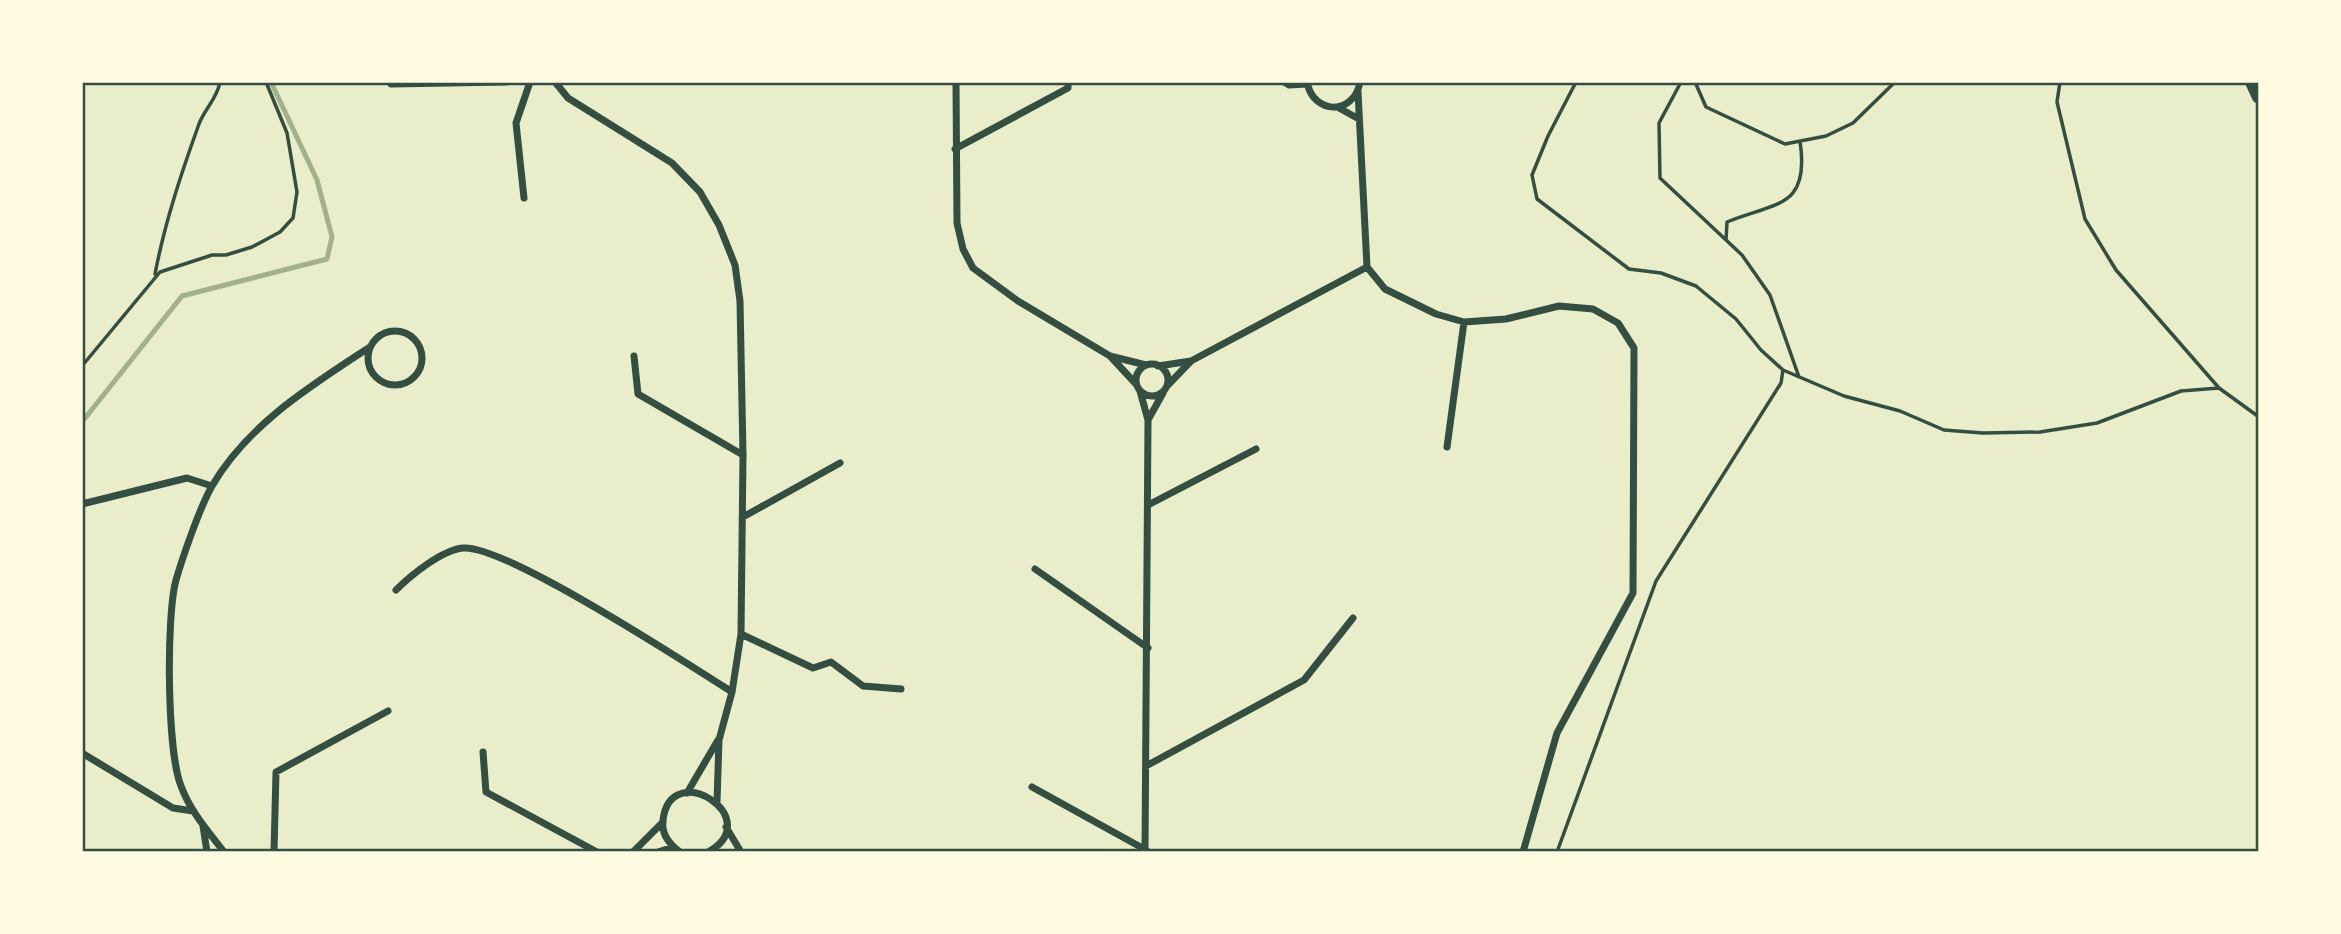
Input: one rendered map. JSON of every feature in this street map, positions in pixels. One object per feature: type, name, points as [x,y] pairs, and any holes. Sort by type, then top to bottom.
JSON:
[{"type":"highway","points":[[2252,82],[2259,97]]},
{"type":"street","points":[[391,84],[506,82]]},
{"type":"street","points":[[524,198],[516,123],[530,82]]},
{"type":"street","points":[[555,82],[568,98],[672,163],[700,192],[719,225],[735,265],[740,301],[743,454],[741,634],[732,692],[719,740],[717,802]]},
{"type":"street","points":[[956,82],[957,223],[963,249],[973,268],[1018,301],[1110,356],[1147,366],[1191,361]]},
{"type":"street","points":[[955,149],[1068,88],[1068,82]]},
{"type":"street","points":[[1284,82],[1289,85],[1307,83],[1317,103],[1339,108],[1359,120]]},
{"type":"street","points":[[1360,82],[1359,120],[1367,267],[1385,289],[1436,314],[1464,322],[1506,318],[1559,306],[1593,309],[1618,323],[1634,348],[1633,593],[1557,733],[1523,852]]},
{"type":"street","points":[[1339,108],[1353,99],[1358,92]]},
{"type":"street","points":[[1148,420],[1165,389],[1191,361],[1367,267]]},
{"type":"street","points":[[1447,447],[1464,322]]},
{"type":"street","points":[[224,852],[193,811],[180,784],[172,740],[170,659],[176,582],[212,486],[246,441],[300,392],[370,347],[385,332],[406,332],[420,348],[420,368],[405,383],[384,383],[370,368],[370,347]]},
{"type":"street","points":[[634,356],[638,394],[743,454]]},
{"type":"street","points":[[1110,356],[1138,388],[1151,396],[1165,389]]},
{"type":"street","points":[[1032,787],[1145,851],[1150,504],[1148,420],[1138,388],[1138,373],[1147,366]]},
{"type":"street","points":[[1158,366],[1166,373],[1165,389]]},
{"type":"street","points":[[1150,504],[1256,449]]},
{"type":"street","points":[[743,517],[840,463]]},
{"type":"street","points":[[82,504],[187,478],[212,486]]},
{"type":"street","points":[[396,590],[417,570],[462,548],[492,552],[614,619],[732,692]]},
{"type":"street","points":[[1035,569],[1148,648]]},
{"type":"street","points":[[1146,766],[1304,680],[1353,618]]},
{"type":"street","points":[[741,634],[813,668],[831,662],[863,686],[901,689]]},
{"type":"street","points":[[274,852],[276,772],[388,710]]},
{"type":"street","points":[[633,852],[663,821],[670,803],[687,793],[719,740]]},
{"type":"street","points":[[483,752],[486,792],[597,852]]},
{"type":"street","points":[[82,753],[173,808],[193,811]]},
{"type":"street","points":[[687,793],[709,795],[717,802],[725,818],[726,827],[741,852]]},
{"type":"street","points":[[663,821],[667,839],[676,849]]},
{"type":"street","points":[[203,825],[207,852]]},
{"type":"street","points":[[712,851],[726,827]]},
{"type":"street","points":[[657,852],[676,849]]},
{"type":"path","points":[[82,366],[154,276],[165,220],[203,112],[218,96],[220,82]]},
{"type":"path","points":[[154,276],[212,255],[226,256],[263,242],[280,232],[293,218],[297,192],[287,133],[267,82]]},
{"type":"path","points":[[1576,82],[1548,136],[1532,175],[1537,199],[1629,269],[1661,273],[1696,286],[1736,319],[1761,350],[1783,370],[1844,396],[1900,411],[1944,430],[1983,433],[2040,432],[2097,423],[2181,391],[2219,388]]},
{"type":"path","points":[[1681,82],[1659,123],[1660,177],[1742,256],[1770,295],[1799,377]]},
{"type":"path","points":[[1695,82],[1706,107],[1785,144],[1826,136],[1853,123],[1895,82]]},
{"type":"path","points":[[2060,82],[2057,102],[2085,219],[2116,270],[2219,388],[2259,417]]},
{"type":"path","points":[[1726,240],[1727,222],[1776,206],[1797,192],[1804,168],[1800,141]]},
{"type":"path","points":[[1557,852],[1656,581],[1781,383],[1783,370]]},
{"type":"waterway","points":[[82,422],[182,296],[327,259],[332,237],[317,180],[271,82]]}]
